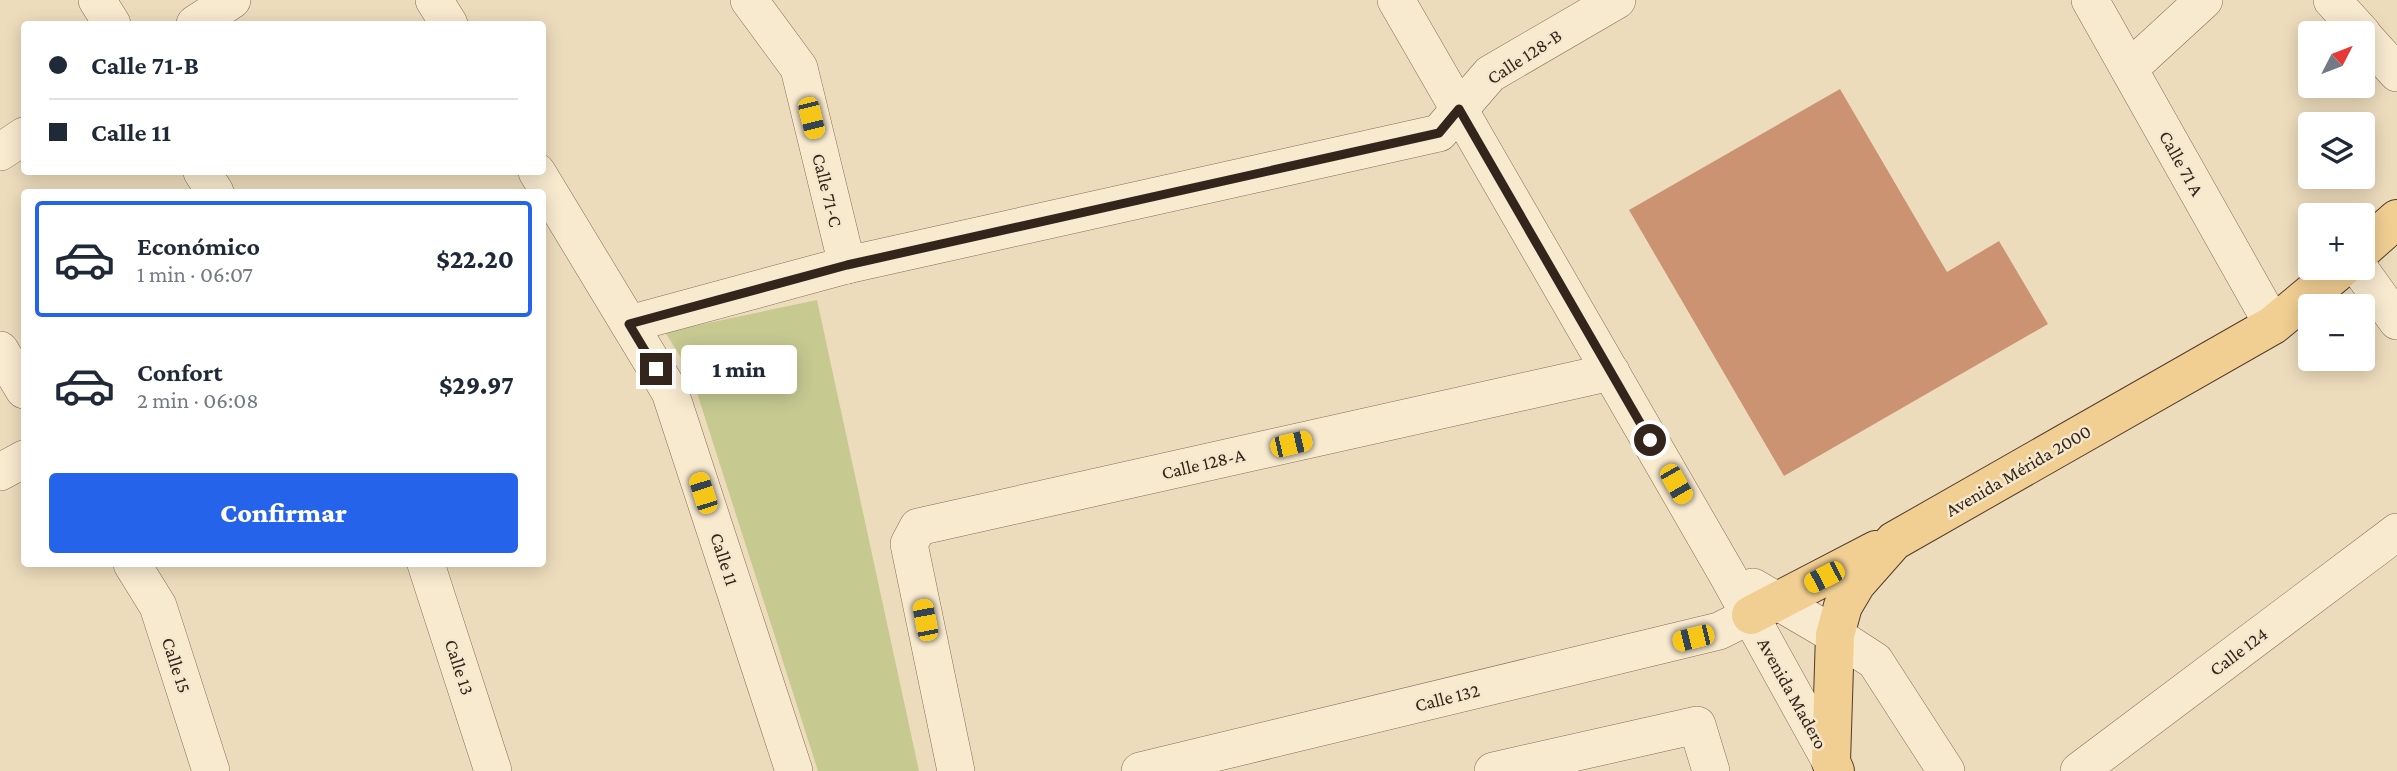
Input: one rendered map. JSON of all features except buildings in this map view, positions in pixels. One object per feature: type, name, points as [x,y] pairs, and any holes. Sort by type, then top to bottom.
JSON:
[{"type":"main road","points":[[2375,238],[2397,219]]},
{"type":"main road","name":"Avenida Mérida 2000","points":[[1833,766],[1835,635],[1843,606],[1856,584],[1894,541],[2273,325],[2327,280]]},
{"type":"main road","points":[[1764,608],[1894,541]]},
{"type":"street","points":[[97,0],[110,21]]},
{"type":"street","points":[[200,21],[232,0]]},
{"type":"street","points":[[434,0],[447,21]]},
{"type":"street","points":[[1396,0],[1727,574],[1764,608],[1835,635],[1875,661],[1946,771]]},
{"type":"street","name":"Calle 128-B","points":[[629,324],[847,265],[1439,133],[1490,74],[1617,0]]},
{"type":"street","name":"Calle 71 A","points":[[2090,0],[2273,325]]},
{"type":"street","points":[[2129,69],[2204,0]]},
{"type":"street","points":[[2332,0],[2351,21]]},
{"type":"street","name":"Calle 71-C","points":[[759,2],[799,68],[847,265]]},
{"type":"street","points":[[2375,48],[2397,73]]},
{"type":"street","points":[[0,152],[21,138]]},
{"type":"street","name":"Calle 11","points":[[539,175],[670,392],[794,771]]},
{"type":"street","points":[[2368,280],[2397,321]]},
{"type":"street","points":[[0,350],[21,385]]},
{"type":"street","name":"Calle 128-A","points":[[956,771],[909,544],[918,527],[1611,372]]},
{"type":"street","points":[[0,472],[21,461]]},
{"type":"street","name":"Calle 124","points":[[2079,771],[2397,532]]},
{"type":"street","name":"Calle 15","points":[[134,567],[158,606],[211,771]]},
{"type":"street","name":"Calle 13","points":[[427,567],[493,771]]},
{"type":"street","name":"Calle 132","points":[[1140,771],[1243,759],[1719,631],[1764,608]]},
{"type":"street","name":"Avenida Madero","points":[[1764,608],[1833,766]]},
{"type":"street","points":[[1493,771],[1602,759],[1697,725],[1711,771]]},
{"type":"green space","points":[[817,300],[919,771],[818,771],[691,374],[665,332]]},
{"type":"route","points":[[656,369],[629,324],[847,265],[1439,133],[1459,109],[1650,440]]}]
